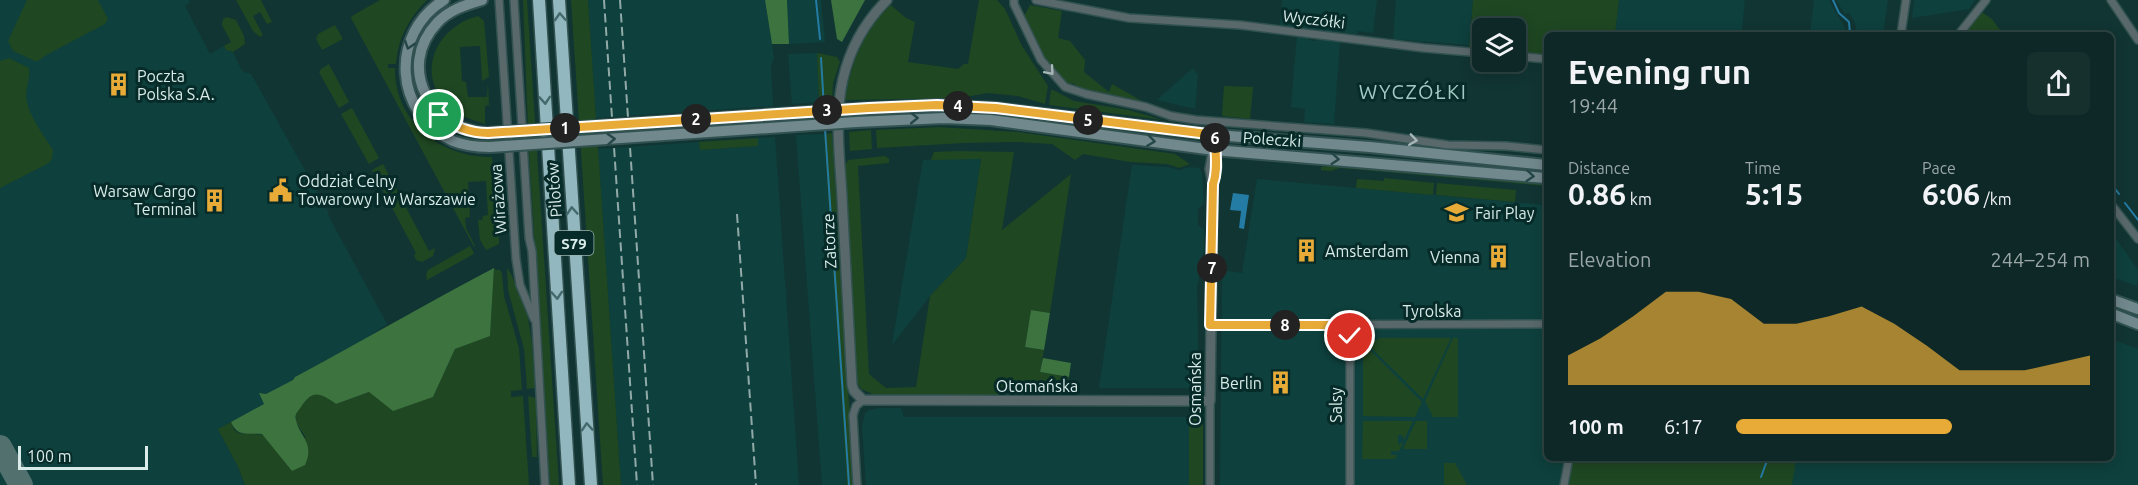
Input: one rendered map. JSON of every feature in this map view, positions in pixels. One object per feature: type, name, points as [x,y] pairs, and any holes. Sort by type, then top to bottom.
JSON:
[{"type":"highway","name":"Pilotów","points":[[539,0],[570,485]]},
{"type":"highway","name":"Pilotów","points":[[559,0],[591,485]]},
{"type":"main road","name":"Poleczki","points":[[444,0],[433,7],[411,37],[406,56],[405,73],[412,101],[423,117],[436,131],[462,144],[490,147],[944,118],[991,120],[1214,150],[1544,178]]},
{"type":"main road","name":"Poleczki","points":[[482,0],[461,6],[438,22],[423,45],[420,72],[425,95],[439,115],[459,128],[478,133],[937,105],[996,108],[1216,135],[1370,147],[1544,165]]},
{"type":"main road","points":[[2114,300],[2138,309]]},
{"type":"main road","points":[[2114,315],[2138,324]]},
{"type":"street","name":"Wirażowa","points":[[499,0],[516,259],[520,285],[535,322]]},
{"type":"street","name":"Wirażowa","points":[[514,0],[529,238],[532,251],[545,485]]},
{"type":"street","name":"Zatorze","points":[[863,400],[854,391],[852,385],[840,156],[840,101],[843,78],[852,49],[875,12],[887,0]]},
{"type":"street","name":"Poleczki","points":[[1014,0],[1041,60],[1065,87],[1086,94],[1146,107],[1171,116],[1196,120],[1366,133],[1448,145],[1506,146],[1544,150]]},
{"type":"street","name":"Wyczółki","points":[[1036,0],[1129,18],[1240,25],[1472,52]]},
{"type":"street","points":[[1900,32],[1906,0]]},
{"type":"street","points":[[1961,32],[1986,0]]},
{"type":"street","points":[[2111,0],[2138,40]]},
{"type":"street","points":[[1526,57],[1544,59]]},
{"type":"street","name":"Osmańska","points":[[1210,485],[1213,184],[1209,169],[1216,135]]},
{"type":"street","points":[[2114,207],[2138,239]]},
{"type":"street","name":"Tyrolska","points":[[1210,325],[1544,324]]},
{"type":"street","name":"Salsy","points":[[1350,325],[1350,485]]},
{"type":"street","name":"Otomańska","points":[[863,400],[1210,400]]},
{"type":"street","points":[[857,485],[853,415],[856,406],[863,400]]},
{"type":"street","points":[[1564,485],[1568,461]]},
{"type":"shaded area","points":[[0,0],[189,0],[190,3],[185,6],[210,54],[224,46],[226,50],[233,52],[242,71],[251,74],[329,213],[328,215],[387,324],[366,339],[293,380],[266,394],[259,393],[265,404],[218,429],[245,485],[0,485]]},
{"type":"shaded area","points":[[588,0],[765,0],[774,58],[771,66],[773,106],[596,118]]},
{"type":"shaded area","points":[[787,0],[821,0],[825,42],[789,44]]},
{"type":"shaded area","points":[[1282,0],[1377,0],[1373,33],[1358,31],[1357,34],[1280,25]]},
{"type":"shaded area","points":[[1396,0],[1473,0],[1469,45],[1393,39]]},
{"type":"shaded area","points":[[1619,0],[1745,0],[1742,30],[1738,32],[1615,32]]},
{"type":"shaded area","points":[[1814,0],[1829,0],[1846,32],[1810,32]]},
{"type":"shaded area","points":[[1836,0],[1888,0],[1883,32],[1857,32],[1849,12],[1845,14]]},
{"type":"shaded area","points":[[1914,0],[1975,0],[1969,9],[1912,18]]},
{"type":"shaded area","points":[[1297,36],[1316,41],[1318,39],[1340,41],[1334,124],[1304,122],[1305,109],[1291,107]]},
{"type":"shaded area","points":[[817,53],[819,102],[792,104],[788,54]]},
{"type":"shaded area","points":[[1193,68],[1198,75],[1195,109],[1157,100]]},
{"type":"shaded area","points":[[824,134],[847,485],[822,485],[796,135]]},
{"type":"shaded area","points":[[775,137],[799,485],[621,485],[598,149],[699,142],[700,150],[758,146],[758,138]]},
{"type":"shaded area","points":[[981,158],[966,258],[930,296],[892,345],[923,160]]},
{"type":"shaded area","points":[[1132,165],[1168,167],[1179,170],[1190,167],[1199,168],[1202,172],[1204,203],[1198,210],[1198,225],[1204,230],[1204,250],[1197,288],[1199,382],[1197,388],[1099,388]]},
{"type":"shaded area","points":[[1257,179],[1544,205],[1544,461],[2114,461],[2114,340],[2138,349],[2138,485],[1220,485],[1222,270],[1242,273]]},
{"type":"shaded area","points":[[2114,236],[2138,270],[2137,286],[2114,278]]},
{"type":"shaded area","points":[[879,408],[901,408],[904,417],[1189,417],[1189,485],[866,485],[862,427],[865,413]]},
{"type":"green space","points":[[27,0],[98,0],[108,19],[105,24],[35,61],[13,51],[8,41]]},
{"type":"green space","points":[[236,0],[261,0],[272,22],[267,24],[260,12],[253,16],[263,35],[260,37],[253,31]]},
{"type":"green space","points":[[380,0],[427,0],[406,29],[399,46],[396,64],[388,64],[388,68],[395,68],[397,87],[403,105],[412,120],[424,133],[439,144],[456,151],[473,156],[492,157],[496,235],[499,236],[499,244],[486,250],[480,240],[478,220],[488,215],[486,181],[468,182],[470,217],[465,218],[466,228],[474,247],[351,18]]},
{"type":"green space","points":[[523,0],[527,0],[559,485],[550,485],[529,154]]},
{"type":"green space","points":[[571,0],[588,0],[621,485],[603,485]]},
{"type":"green space","points":[[765,0],[787,0],[789,44],[772,44]]},
{"type":"green space","points":[[831,0],[865,0],[842,42],[837,39]]},
{"type":"green space","points":[[979,0],[997,0],[1005,9],[1022,46],[1048,86],[1045,104],[1018,96],[987,93],[961,98],[845,100],[860,48],[873,25],[891,5],[906,18],[915,22],[908,62],[958,69],[968,64]]},
{"type":"green space","points":[[1473,0],[1619,0],[1615,32],[1544,32],[1544,55],[1526,53],[1526,18],[1472,18],[1472,48],[1469,48]]},
{"type":"green space","points":[[1030,5],[1062,11],[1058,38],[1070,41],[1085,60],[1084,72],[1109,92],[1112,84],[1142,101],[1142,104],[1076,88],[1076,85],[1072,83],[1069,85],[1044,61],[1023,18]]},
{"type":"green space","points":[[1980,11],[1992,19],[2002,32],[1964,32]]},
{"type":"green space","points":[[478,16],[484,21],[489,77],[482,81],[480,46],[460,47],[462,81],[466,82],[468,97],[487,97],[488,83],[489,105],[485,106],[485,124],[463,116],[452,109],[440,96],[434,83],[432,68],[434,55],[450,31]]},
{"type":"green space","points":[[227,17],[236,20],[244,36],[245,44],[233,52],[226,50],[224,46],[231,42],[222,25],[223,19]]},
{"type":"green space","points":[[335,25],[343,39],[322,50],[316,39],[318,34]]},
{"type":"green space","points":[[817,53],[837,57],[840,62],[833,83],[832,102],[819,102]]},
{"type":"green space","points":[[9,58],[29,68],[27,102],[38,127],[53,150],[49,163],[0,188],[0,61]]},
{"type":"green space","points":[[329,64],[349,102],[339,108],[319,72]]},
{"type":"green space","points":[[1224,86],[1253,87],[1250,119],[1222,116]]},
{"type":"green space","points":[[1051,90],[1074,101],[1129,110],[1163,120],[1049,105]]},
{"type":"green space","points":[[352,108],[379,158],[369,164],[341,114]]},
{"type":"green space","points":[[938,127],[1018,132],[1175,154],[1190,164],[1179,168],[1167,164],[1130,162],[1083,154],[1075,160],[1052,144],[1016,142],[877,148],[876,130]]},
{"type":"green space","points":[[871,130],[872,149],[850,151],[849,132]]},
{"type":"green space","points":[[832,133],[854,485],[847,485],[824,134]]},
{"type":"green space","points":[[758,138],[758,146],[700,150],[699,142]]},
{"type":"green space","points":[[934,152],[1014,152],[1002,230],[1071,174],[1050,313],[1031,310],[1025,347],[1044,350],[1040,372],[1069,377],[1067,388],[1005,389],[1004,396],[875,395],[861,389],[856,380],[845,166],[848,160],[885,156],[889,159],[889,163],[858,166],[869,374],[886,388],[916,387],[930,296],[966,258],[981,159],[931,160]]},
{"type":"green space","points":[[383,164],[429,251],[435,248],[433,256],[422,262],[416,260],[414,255],[416,253],[372,170]]},
{"type":"green space","points":[[1341,165],[1544,183],[1544,186],[1340,168],[1330,171],[1321,170],[1321,167]]},
{"type":"green space","points":[[1384,178],[1434,183],[1433,195],[1356,188],[1357,179],[1384,181]]},
{"type":"green space","points":[[1437,183],[1516,190],[1515,202],[1436,195]]},
{"type":"green space","points":[[470,246],[474,253],[472,255],[427,280],[428,270]]},
{"type":"green space","points":[[494,268],[502,273],[504,296],[519,348],[522,390],[511,391],[511,397],[523,396],[529,485],[245,485],[218,429],[231,422],[234,430],[239,433],[306,438],[297,423],[297,412],[302,403],[315,394],[323,395],[336,404],[369,392],[433,397],[455,349],[490,335]]},
{"type":"green space","points":[[494,268],[490,336],[455,349],[433,397],[393,411],[369,392],[336,404],[321,395],[309,397],[296,416],[298,426],[308,445],[308,457],[305,465],[292,471],[262,434],[243,433],[233,427],[231,422],[264,404],[259,393],[266,394],[293,380]]},
{"type":"green space","points":[[507,268],[527,312],[535,388],[527,389],[524,349],[508,290]]},
{"type":"green space","points":[[1031,310],[1050,313],[1044,350],[1025,347]]},
{"type":"green space","points":[[1363,337],[1370,337],[1370,340],[1378,340],[1378,338],[1451,338],[1423,399],[1363,340]]},
{"type":"green space","points":[[1453,338],[1458,338],[1458,417],[1433,417],[1425,401]]},
{"type":"green space","points":[[1363,343],[1422,402],[1415,417],[1363,416]]},
{"type":"green space","points":[[1043,358],[1071,363],[1069,377],[1040,372]]},
{"type":"green space","points":[[528,396],[536,398],[537,457],[532,457]]},
{"type":"green space","points":[[1189,410],[1201,415],[1203,422],[1203,485],[1189,485]]},
{"type":"green space","points":[[1363,421],[1413,421],[1404,440],[1402,435],[1398,435],[1398,444],[1403,443],[1399,451],[1391,451],[1391,455],[1397,455],[1395,459],[1362,459]]},
{"type":"green space","points":[[1416,421],[1427,421],[1427,449],[1403,449]]},
{"type":"green space","points":[[1572,461],[1796,461],[1792,485],[1568,485]]},
{"type":"green space","points":[[1444,463],[1455,463],[1467,485],[1444,485]]},
{"type":"water","points":[[1233,193],[1249,195],[1244,229],[1239,228],[1241,211],[1230,210]]},
{"type":"waterway","points":[[816,0],[820,39]]},
{"type":"waterway","points":[[1833,0],[1839,13],[1849,22],[1850,32]]},
{"type":"waterway","points":[[821,58],[824,108]]},
{"type":"waterway","points":[[825,129],[849,485]]},
{"type":"waterway","points":[[2114,187],[2119,194]]},
{"type":"waterway","points":[[2125,203],[2138,220]]},
{"type":"waterway","points":[[1761,477],[1767,461]]},
{"type":"taxiway","points":[[0,447],[21,485]]},
{"type":"railway","points":[[604,0],[637,485]]},
{"type":"railway","points":[[620,0],[653,485]]},
{"type":"railway","points":[[737,214],[756,485]]},
{"type":"place","name":"Poczta Polska S.A.","points":[[119,85]]},
{"type":"place","name":"Oddział Celny Towarowy I w Warszawie","points":[[280,190]]},
{"type":"place","name":"Warsaw Cargo Terminal","points":[[214,200]]},
{"type":"place","name":"Fair Play","points":[[1457,213]]},
{"type":"place","name":"Amsterdam","points":[[1307,251]]},
{"type":"place","name":"Vienna","points":[[1498,257]]},
{"type":"place","name":"Berlin","points":[[1280,383]]},
{"type":"district","name":"WYCZÓŁKI","points":[[1413,91]]},
{"type":"route","points":[[439,115],[459,128],[488,133],[889,106],[937,105],[1027,111],[1216,135],[1214,150],[1217,166],[1213,184],[1210,325],[1350,325],[1350,336]]}]
